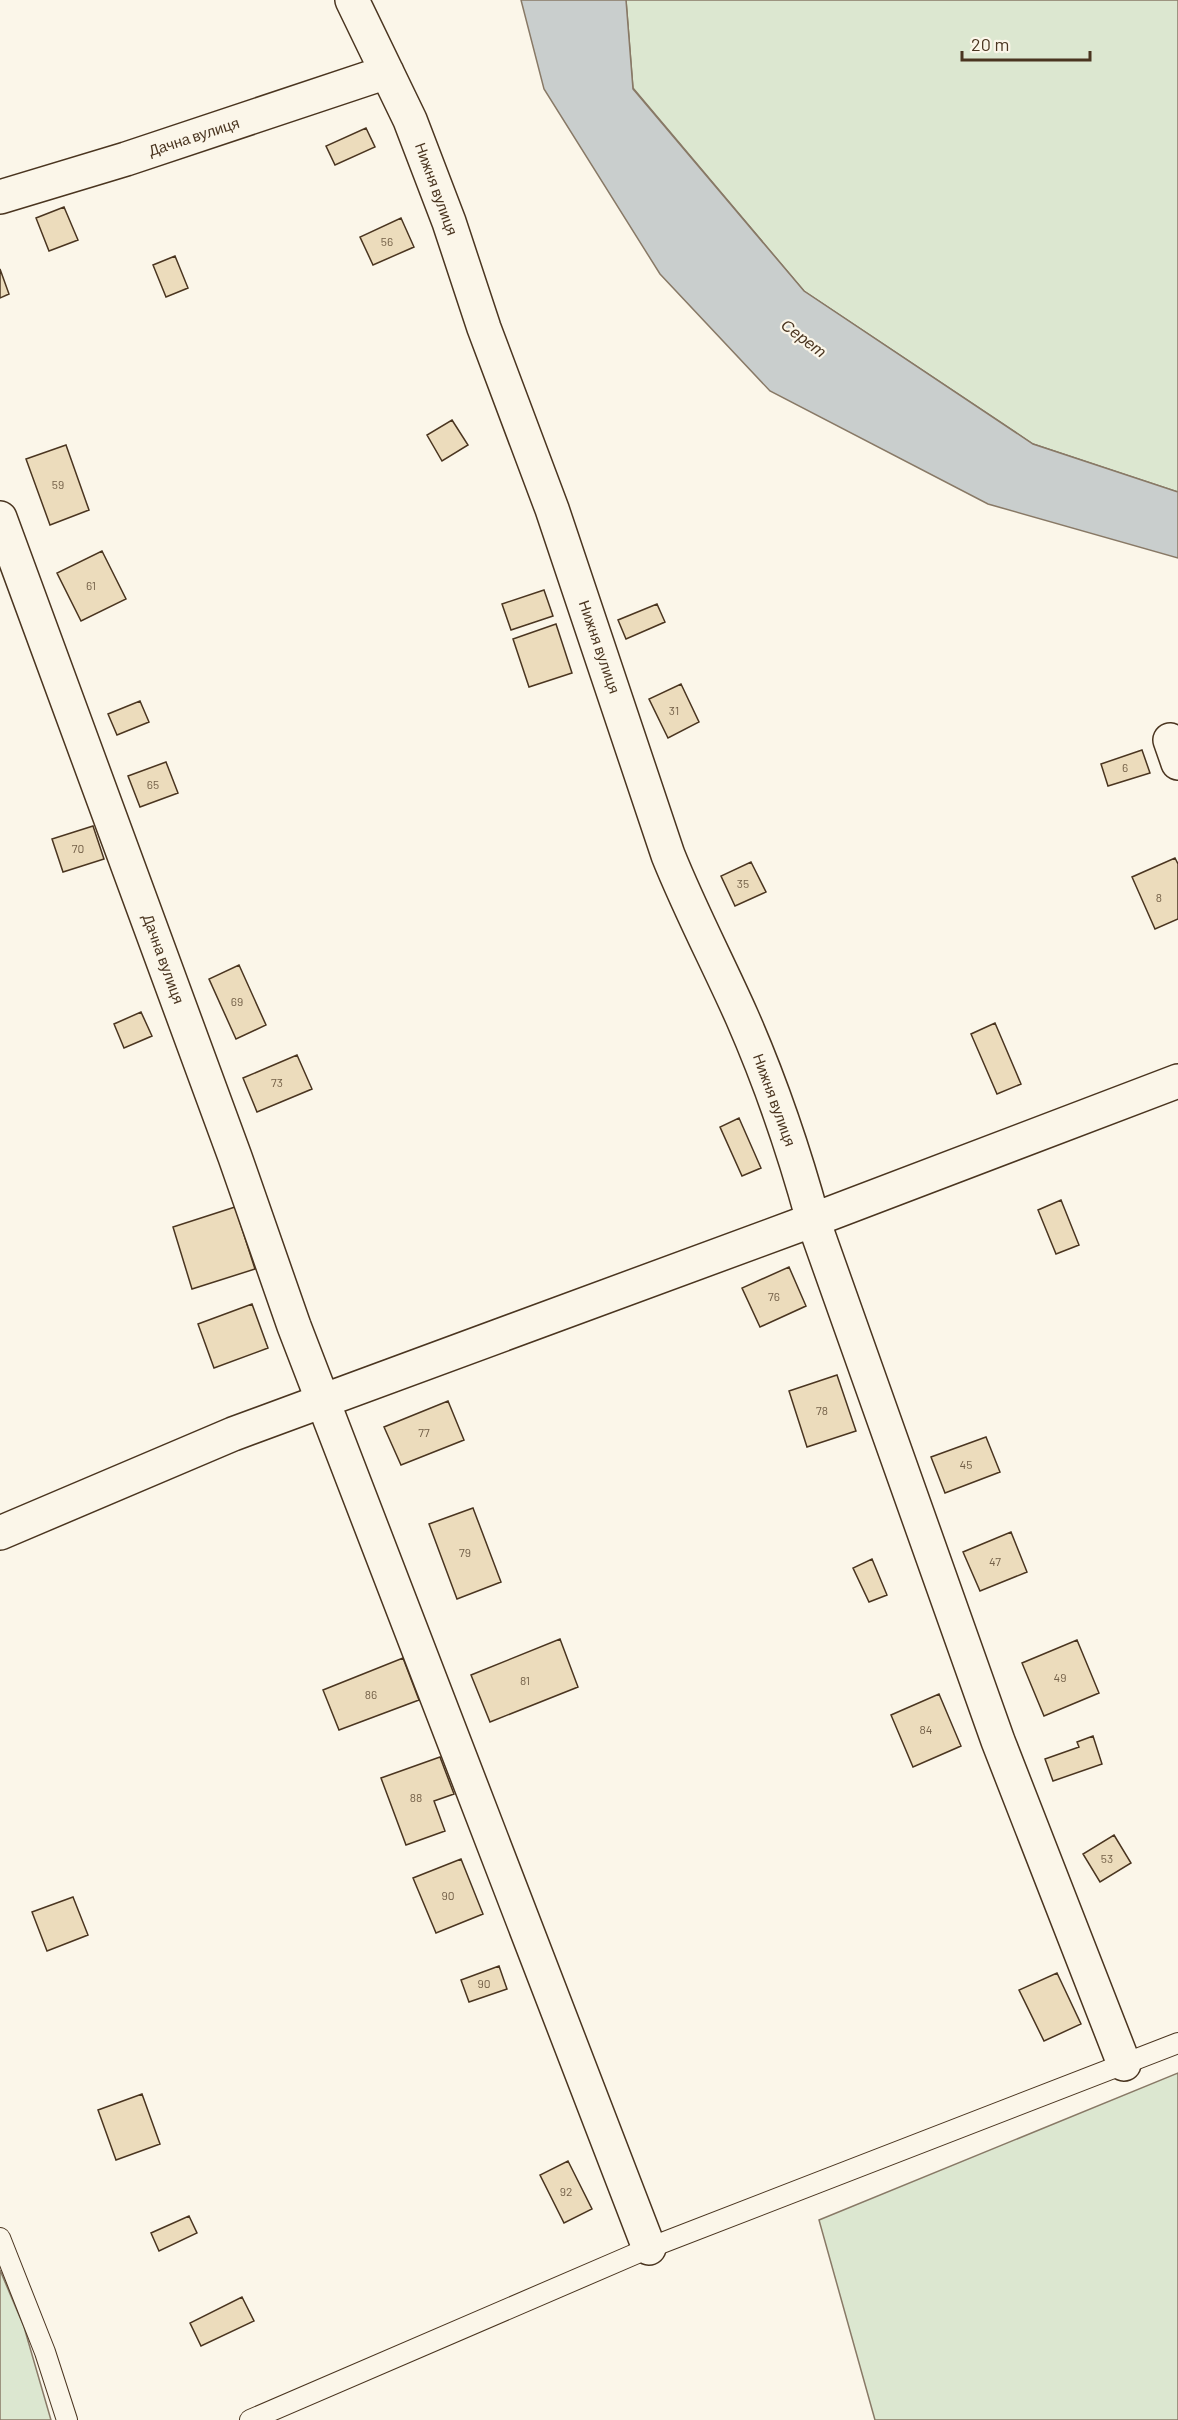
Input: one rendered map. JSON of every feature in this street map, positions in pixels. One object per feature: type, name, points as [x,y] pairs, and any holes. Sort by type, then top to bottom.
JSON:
[{"type":"street","name":"Нижня вулиця","points":[[352,0],[410,120],[449,222],[484,328],[560,532],[664,845],[687,903],[742,1017],[788,1136],[813,1220],[999,1742],[1124,2064]]},
{"type":"street","name":"Дачна вулиця","points":[[0,197],[126,159],[387,72]]},
{"type":"street","name":"Дачна вулиця","points":[[0,518],[323,1402],[649,2248]]},
{"type":"street","points":[[0,1533],[233,1434],[813,1220],[1178,1081]]},
{"type":"lane","points":[[250,2420],[649,2248],[1178,2043]]},
{"type":"lane","points":[[0,2238],[52,2371],[68,2420]]},
{"type":"green space","points":[[626,0],[1178,0],[1178,492],[1033,444],[804,291],[633,88]]},
{"type":"green space","points":[[1178,2073],[1178,2420],[875,2420],[819,2220]]},
{"type":"green space","points":[[0,2270],[24,2327],[51,2420],[0,2420]]},
{"type":"water","name":"Серет","points":[[521,0],[626,0],[633,89],[804,291],[1033,444],[1178,492],[1178,558],[988,504],[770,391],[660,274],[544,89]]},
{"type":"building","points":[[366,128],[375,147],[335,165],[326,146]]},
{"type":"building","points":[[64,207],[78,240],[49,251],[36,218]]},
{"type":"building","points":[[401,218],[414,247],[373,265],[360,237]]},
{"type":"building","points":[[175,256],[188,288],[166,297],[153,265]]},
{"type":"building","points":[[0,269],[9,294],[0,298]]},
{"type":"building","points":[[452,420],[468,445],[442,461],[427,435]]},
{"type":"building","points":[[66,445],[89,510],[50,525],[26,459]]},
{"type":"building","points":[[102,551],[126,599],[81,621],[57,573]]},
{"type":"building","points":[[544,590],[553,616],[511,630],[502,604]]},
{"type":"building","points":[[657,604],[665,622],[626,639],[618,620]]},
{"type":"building","points":[[556,624],[572,673],[529,687],[513,639]]},
{"type":"building","points":[[681,684],[699,722],[668,738],[649,699]]},
{"type":"building","points":[[140,701],[149,722],[117,735],[108,714]]},
{"type":"building","points":[[1142,750],[1150,773],[1108,786],[1101,764]]},
{"type":"building","points":[[166,762],[178,793],[140,807],[128,776]]},
{"type":"building","points":[[93,826],[104,859],[63,872],[52,839]]},
{"type":"building","points":[[1175,858],[1178,864],[1178,919],[1155,929],[1132,877]]},
{"type":"building","points":[[751,862],[766,892],[735,906],[721,876]]},
{"type":"building","points":[[239,965],[266,1025],[236,1039],[209,979]]},
{"type":"building","points":[[141,1012],[152,1036],[124,1048],[114,1024]]},
{"type":"building","points":[[995,1023],[1021,1084],[997,1094],[971,1034]]},
{"type":"building","points":[[297,1055],[312,1089],[257,1112],[243,1078]]},
{"type":"building","points":[[739,1118],[761,1168],[742,1176],[720,1127]]},
{"type":"building","points":[[1061,1200],[1079,1245],[1056,1254],[1038,1210]]},
{"type":"building","points":[[235,1207],[255,1269],[192,1289],[173,1227]]},
{"type":"building","points":[[789,1267],[806,1306],[760,1327],[742,1288]]},
{"type":"building","points":[[252,1304],[268,1348],[214,1368],[198,1324]]},
{"type":"building","points":[[837,1375],[856,1431],[807,1447],[789,1391]]},
{"type":"building","points":[[448,1401],[464,1440],[401,1465],[384,1427]]},
{"type":"building","points":[[986,1437],[1000,1472],[945,1493],[931,1457]]},
{"type":"building","points":[[473,1508],[501,1582],[457,1599],[429,1524]]},
{"type":"building","points":[[1011,1532],[1027,1572],[980,1591],[963,1552]]},
{"type":"building","points":[[872,1559],[887,1595],[869,1602],[853,1568]]},
{"type":"building","points":[[560,1639],[578,1687],[490,1722],[471,1675]]},
{"type":"building","points":[[1077,1640],[1099,1693],[1044,1716],[1022,1663]]},
{"type":"building","points":[[403,1658],[419,1700],[339,1730],[323,1690]]},
{"type":"building","points":[[939,1694],[961,1746],[913,1767],[891,1715]]},
{"type":"building","points":[[1093,1736],[1102,1764],[1053,1781],[1045,1759],[1079,1747],[1077,1742]]},
{"type":"building","points":[[440,1757],[454,1794],[434,1801],[445,1831],[406,1845],[381,1778]]},
{"type":"building","points":[[1114,1835],[1131,1863],[1100,1882],[1083,1854]]},
{"type":"building","points":[[461,1859],[483,1914],[436,1933],[413,1878]]},
{"type":"building","points":[[73,1897],[88,1935],[47,1951],[32,1912]]},
{"type":"building","points":[[499,1966],[507,1989],[469,2002],[461,1980]]},
{"type":"building","points":[[1057,1973],[1081,2024],[1044,2041],[1019,1990]]},
{"type":"building","points":[[142,2094],[160,2144],[116,2160],[98,2110]]},
{"type":"building","points":[[568,2161],[592,2209],[564,2223],[540,2175]]},
{"type":"building","points":[[189,2216],[197,2233],[159,2251],[151,2233]]},
{"type":"building","points":[[242,2297],[254,2321],[201,2346],[190,2323]]}]
